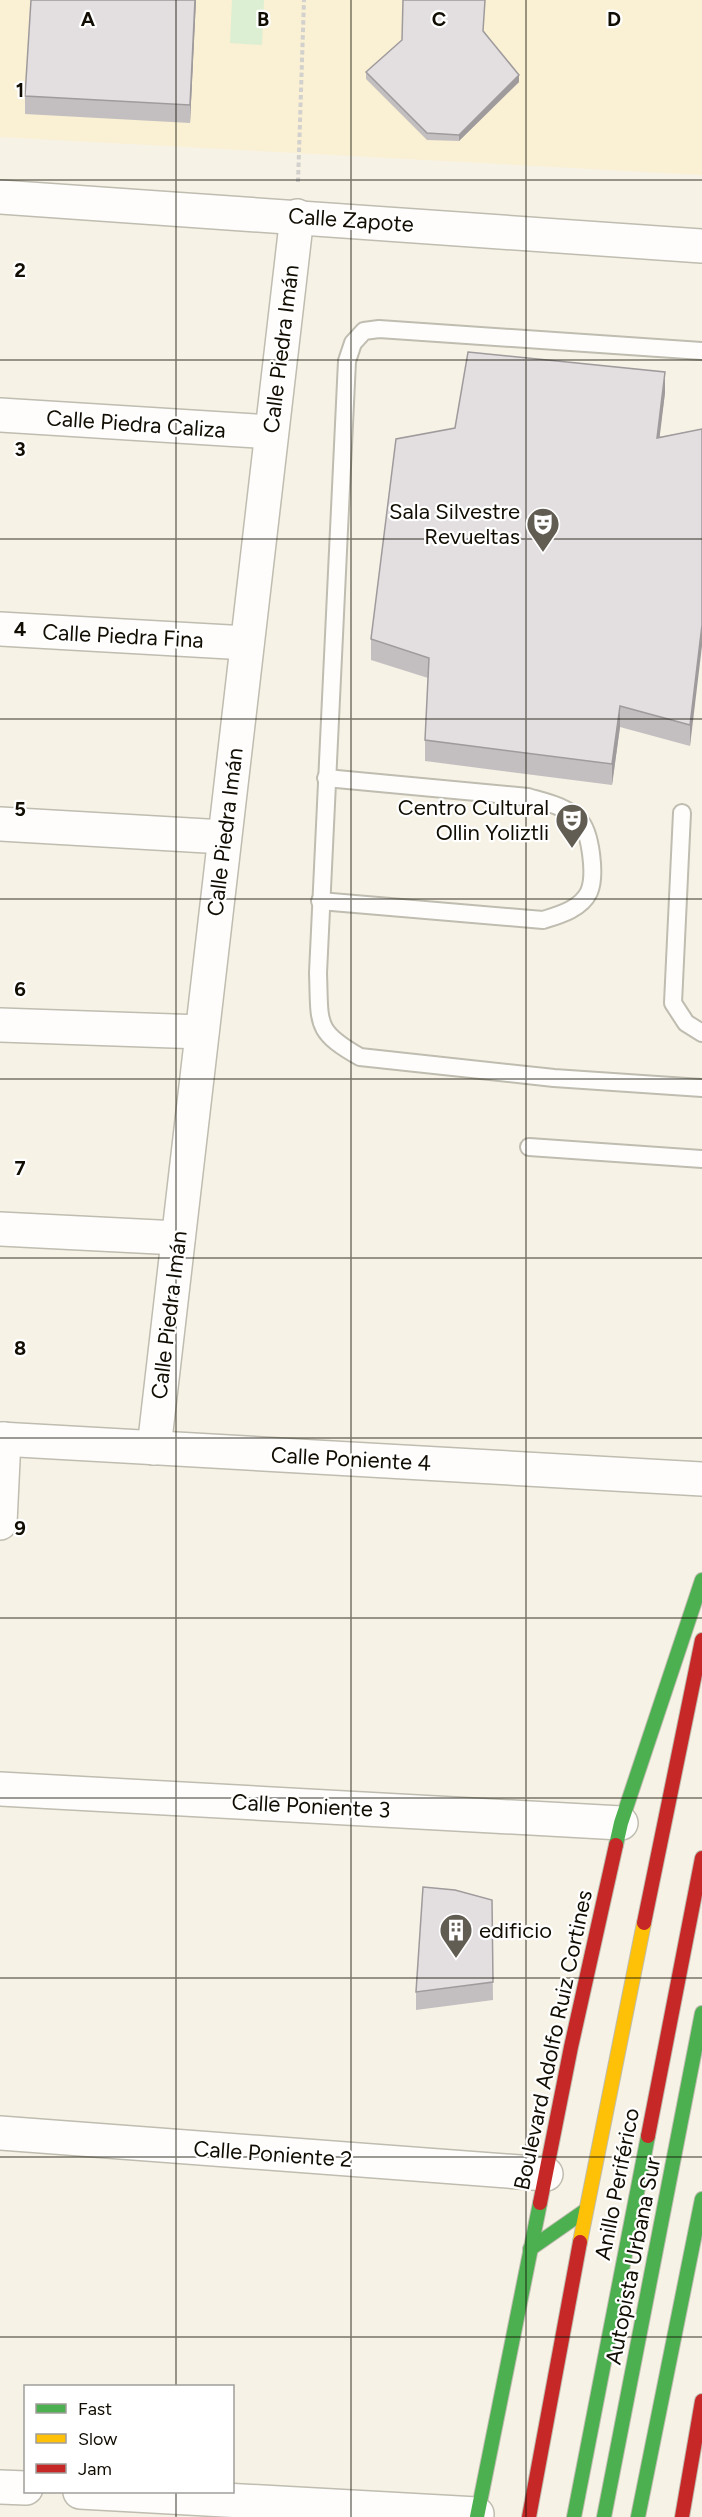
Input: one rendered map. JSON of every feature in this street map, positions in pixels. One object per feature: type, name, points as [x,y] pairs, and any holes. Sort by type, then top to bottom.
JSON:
[{"type":"main road","name":"Boulevard Adolfo Ruiz Cortines","points":[[477,2516],[571,2047],[621,1823],[702,1580]]},
{"type":"main road","points":[[529,2517],[586,2210],[702,1640]]},
{"type":"main road","points":[[659,1850],[702,1712]]},
{"type":"main road","name":"Anillo Periférico","points":[[574,2517],[702,1858]]},
{"type":"main road","name":"Autopista Urbana Sur","points":[[604,2517],[702,2013]]},
{"type":"main road","points":[[638,2517],[702,2199]]},
{"type":"main road","points":[[530,2249],[586,2210]]},
{"type":"main road","points":[[682,2517],[702,2401]]},
{"type":"street","name":"Calle Zapote","points":[[0,197],[702,246]]},
{"type":"street","name":"Calle Piedra Imán","points":[[154,1448],[297,216]]},
{"type":"street","name":"Calle Piedra Caliza","points":[[0,415],[271,432]]},
{"type":"street","name":"Calle Piedra Fina","points":[[0,629],[247,643]]},
{"type":"street","points":[[0,824],[224,837]]},
{"type":"street","points":[[0,1025],[202,1032]]},
{"type":"street","points":[[0,1229],[178,1238]]},
{"type":"street","points":[[0,1523],[2,1439]]},
{"type":"street","name":"Calle Poniente 4","points":[[2,1439],[702,1479]]},
{"type":"street","name":"Calle Poniente 3","points":[[0,1789],[621,1823]]},
{"type":"street","name":"Calle Poniente 2","points":[[0,2133],[546,2174]]},
{"type":"street","points":[[0,2487],[24,2488]]},
{"type":"street","points":[[97,2493],[477,2516]]},
{"type":"lane","points":[[702,351],[379,329],[364,332],[353,344],[347,361],[318,974],[320,1012],[324,1033],[336,1044],[360,1057],[554,1078],[702,1088]]},
{"type":"lane","points":[[320,901],[543,920],[572,910],[590,891],[593,852],[580,820],[557,805],[528,797],[326,778]]},
{"type":"lane","points":[[682,813],[673,1004],[686,1023],[702,1034]]},
{"type":"lane","points":[[529,1147],[702,1159]]},
{"type":"path","points":[[297,216],[304,0]]},
{"type":"shaded area","points":[[0,0],[702,0],[702,175],[0,137]]},
{"type":"green space","points":[[232,0],[264,0],[262,45],[230,43]]},
{"type":"building","points":[[31,0],[195,0],[190,105],[25,96]]},
{"type":"building","points":[[403,0],[485,0],[483,31],[519,75],[459,135],[427,133],[366,72],[402,40]]},
{"type":"building","name":"Sala Silvestre Revueltas","points":[[468,352],[665,372],[657,438],[702,429],[702,625],[690,725],[620,706],[612,764],[425,740],[429,658],[371,639],[396,439],[455,428]]},
{"type":"building","name":"edificio","points":[[423,1887],[455,1890],[492,1900],[493,1982],[416,1992]]},
{"type":"traffic: fast","points":[[616,1845],[621,1823],[702,1580]]},
{"type":"traffic: fast","points":[[604,2517],[702,2013]]},
{"type":"traffic: fast","points":[[574,2517],[648,2136]]},
{"type":"traffic: fast","points":[[638,2517],[702,2199]]},
{"type":"traffic: fast","points":[[477,2517],[540,2203]]},
{"type":"traffic: fast","points":[[530,2249],[586,2210]]},
{"type":"traffic: slow","points":[[580,2242],[644,1923]]},
{"type":"traffic: jam","points":[[644,1923],[702,1640]]},
{"type":"traffic: jam","points":[[540,2203],[571,2047],[616,1845]]},
{"type":"traffic: jam","points":[[648,2136],[702,1858]]},
{"type":"traffic: jam","points":[[529,2517],[580,2242]]},
{"type":"traffic: jam","points":[[682,2517],[702,2401]]},
{"type":"place","name":"Sala Silvestre Revueltas","points":[[543,553]]},
{"type":"place","name":"Centro Cultural Ollin Yoliztli","points":[[572,849]]},
{"type":"place","name":"edificio","points":[[456,1959]]}]
